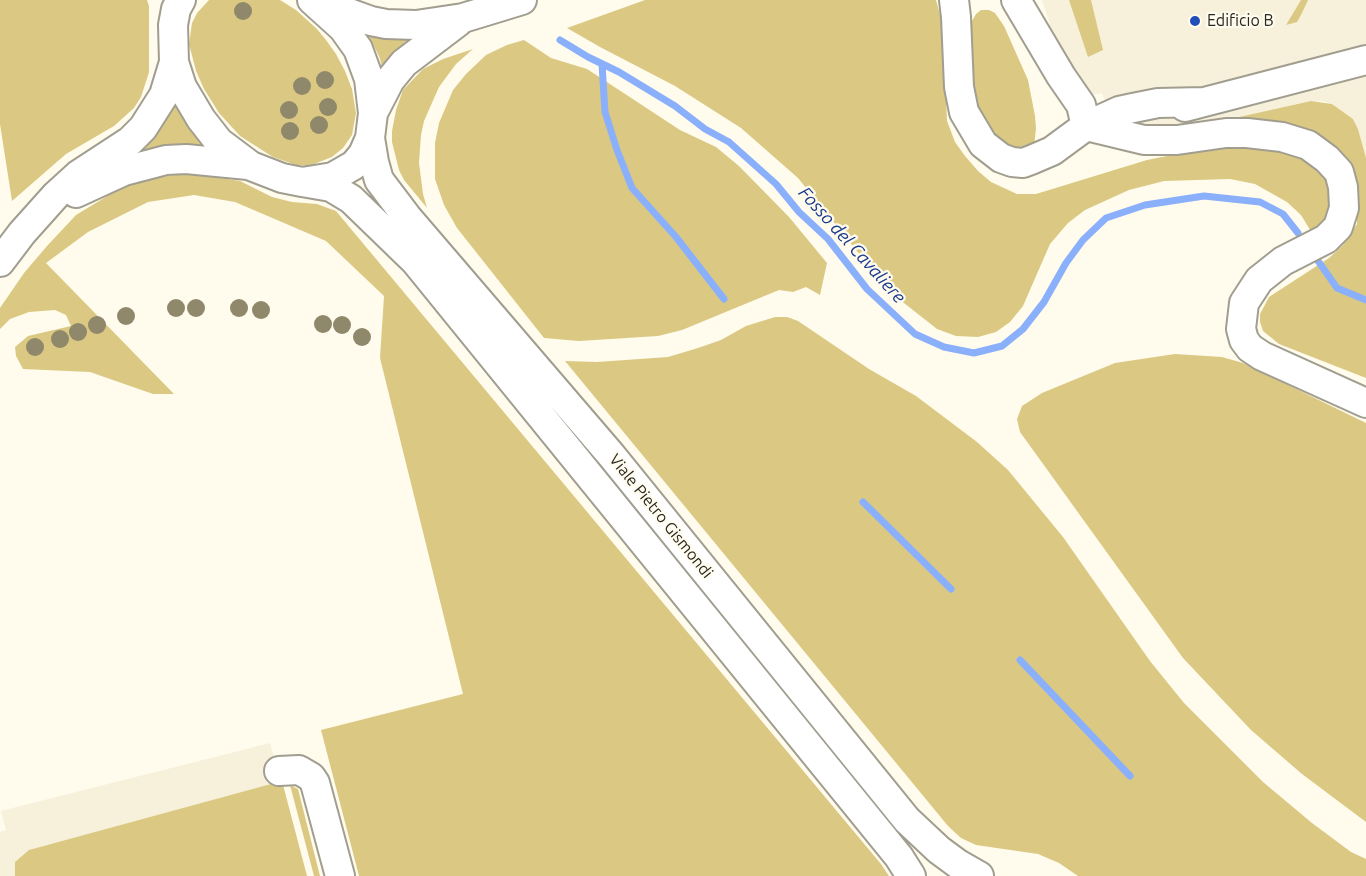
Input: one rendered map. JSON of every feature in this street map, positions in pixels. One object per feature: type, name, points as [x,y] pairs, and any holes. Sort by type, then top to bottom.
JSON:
[{"type":"street","points":[[314,0],[356,16],[386,24],[430,25],[463,18],[513,2]]},
{"type":"street","name":"Viale Pietro Gismondi","points":[[314,0],[343,28],[358,49],[369,79],[374,162],[380,180],[407,218],[612,456],[907,820],[939,850],[979,876]]},
{"type":"street","points":[[954,0],[957,16],[961,99],[969,123],[983,144],[1001,158],[1012,162],[1023,163],[1052,151],[1084,116],[1104,102],[1356,53]]},
{"type":"street","points":[[1016,0],[1084,116],[1144,140],[1177,140],[1226,133],[1282,137],[1308,145],[1327,159],[1339,172],[1343,187],[1344,208],[1338,227],[1326,239],[1284,261],[1259,280],[1244,303],[1241,328],[1244,340],[1250,348],[1262,356],[1366,402]]},
{"type":"street","points":[[177,3],[172,33],[174,62],[185,94],[206,126],[229,150],[251,166]]},
{"type":"street","points":[[302,182],[333,177],[348,169],[363,154],[390,80],[404,63],[463,18]]},
{"type":"street","points":[[1084,116],[1148,104],[1203,102],[1356,53]]},
{"type":"street","points":[[0,262],[56,195],[78,175],[130,141],[143,128],[164,95],[174,62]]},
{"type":"street","points":[[39,216],[74,194],[108,177],[149,163],[186,159],[251,166]]},
{"type":"street","name":"Viale Pietro Gismondi","points":[[251,166],[282,178],[331,187],[351,199],[415,261],[899,857],[911,876]]},
{"type":"street","points":[[279,771],[299,770],[311,777],[315,783],[340,876]]},
{"type":"shaded area","points":[[0,0],[147,0],[149,6],[149,72],[141,97],[134,108],[114,126],[66,154],[12,201],[0,124]]},
{"type":"shaded area","points":[[209,0],[280,0],[296,10],[317,29],[336,54],[352,89],[356,113],[352,135],[343,148],[332,157],[309,166],[296,165],[273,157],[240,136],[219,113],[196,71],[189,44],[192,23],[197,13]]},
{"type":"shaded area","points":[[645,0],[936,0],[943,25],[947,121],[955,142],[965,156],[991,182],[1017,194],[1036,194],[1147,160],[1242,143],[1305,155],[1332,185],[1329,217],[1312,233],[1301,215],[1287,202],[1255,184],[1230,179],[1164,181],[1129,190],[1085,210],[1068,223],[1050,244],[1023,306],[1010,322],[996,332],[978,337],[956,336],[937,329],[890,292],[798,178],[741,128],[675,86],[567,28]]},
{"type":"shaded area","points":[[1042,0],[1366,0],[1366,158],[1353,119],[1332,104],[1322,101],[1311,101],[1121,140],[1102,93],[1091,95],[1063,65]]},
{"type":"shaded area","points":[[1069,0],[1091,0],[1103,50],[1088,57]]},
{"type":"shaded area","points":[[1301,0],[1308,0],[1297,22],[1286,25]]},
{"type":"shaded area","points":[[981,10],[995,13],[1004,26],[1028,80],[1036,128],[1034,147],[1025,155],[995,142],[971,96],[972,21]]},
{"type":"shaded area","points":[[368,35],[412,36],[394,52],[383,70],[379,56]]},
{"type":"shaded area","points":[[524,40],[551,58],[587,69],[680,130],[716,147],[739,166],[789,217],[827,263],[820,295],[806,287],[793,292],[779,290],[682,330],[658,336],[579,341],[544,338],[457,228],[444,205],[435,179],[435,143],[439,123],[453,90],[486,55]]},
{"type":"shaded area","points":[[473,49],[456,64],[439,87],[424,121],[419,163],[427,208],[404,180],[399,170],[392,142],[396,110],[403,90],[423,69],[443,59]]},
{"type":"shaded area","points":[[171,94],[184,121],[204,147],[142,156],[128,152]]},
{"type":"shaded area","points":[[1311,101],[1332,104],[1353,119],[1366,158],[1366,378],[1279,344],[1263,331],[1260,322],[1260,314],[1269,297],[1329,258],[1343,245],[1357,224],[1357,210],[1347,168],[1221,121]]},
{"type":"shaded area","points":[[189,173],[240,181],[272,197],[292,202],[317,204],[336,211],[889,876],[359,876],[321,730],[463,694],[380,358],[384,296],[326,241],[235,202],[194,195],[148,202],[88,232],[46,263],[174,394],[153,394],[90,372],[23,369],[16,356],[15,347],[28,336],[71,326],[66,315],[55,310],[29,312],[10,319],[0,329],[0,308],[24,273],[76,215],[114,192],[140,180]]},
{"type":"shaded area","points":[[775,317],[787,317],[798,321],[869,369],[916,396],[977,442],[1008,470],[1063,537],[1150,661],[1184,703],[1263,782],[1312,823],[1351,852],[1366,859],[1366,876],[1078,876],[1059,863],[1038,854],[976,845],[961,838],[948,826],[565,361],[597,362],[668,357],[721,340],[746,326]]},
{"type":"shaded area","points":[[1175,354],[1222,357],[1243,363],[1366,423],[1366,822],[1302,774],[1251,730],[1183,658],[1020,432],[1017,419],[1022,406],[1042,393],[1115,363]]},
{"type":"shaded area","points":[[270,743],[307,876],[0,876],[0,832],[6,830],[1,811]]},
{"type":"shaded area","points":[[282,781],[307,876],[15,876],[15,862],[29,850]]},
{"type":"shaded area","points":[[290,785],[298,789],[320,876],[314,876]]},
{"type":"waterway","name":"Fosso del Cavaliere","points":[[560,40],[619,72],[675,106],[705,129],[729,142],[776,184],[799,212],[828,239],[867,289],[915,334],[944,347],[974,353],[1002,346],[1023,329],[1044,302],[1066,263],[1083,240],[1106,218],[1145,205],[1204,196],[1260,202],[1283,214],[1298,233]]},
{"type":"waterway","points":[[602,64],[605,112],[632,188],[676,237],[724,299]]},
{"type":"waterway","name":"Fosso del Cavaliere","points":[[1316,258],[1337,288],[1366,300]]},
{"type":"waterway","points":[[863,502],[951,589]]},
{"type":"waterway","points":[[1020,660],[1130,776]]},
{"type":"place","name":"Edificio B","points":[[1195,21]]}]
